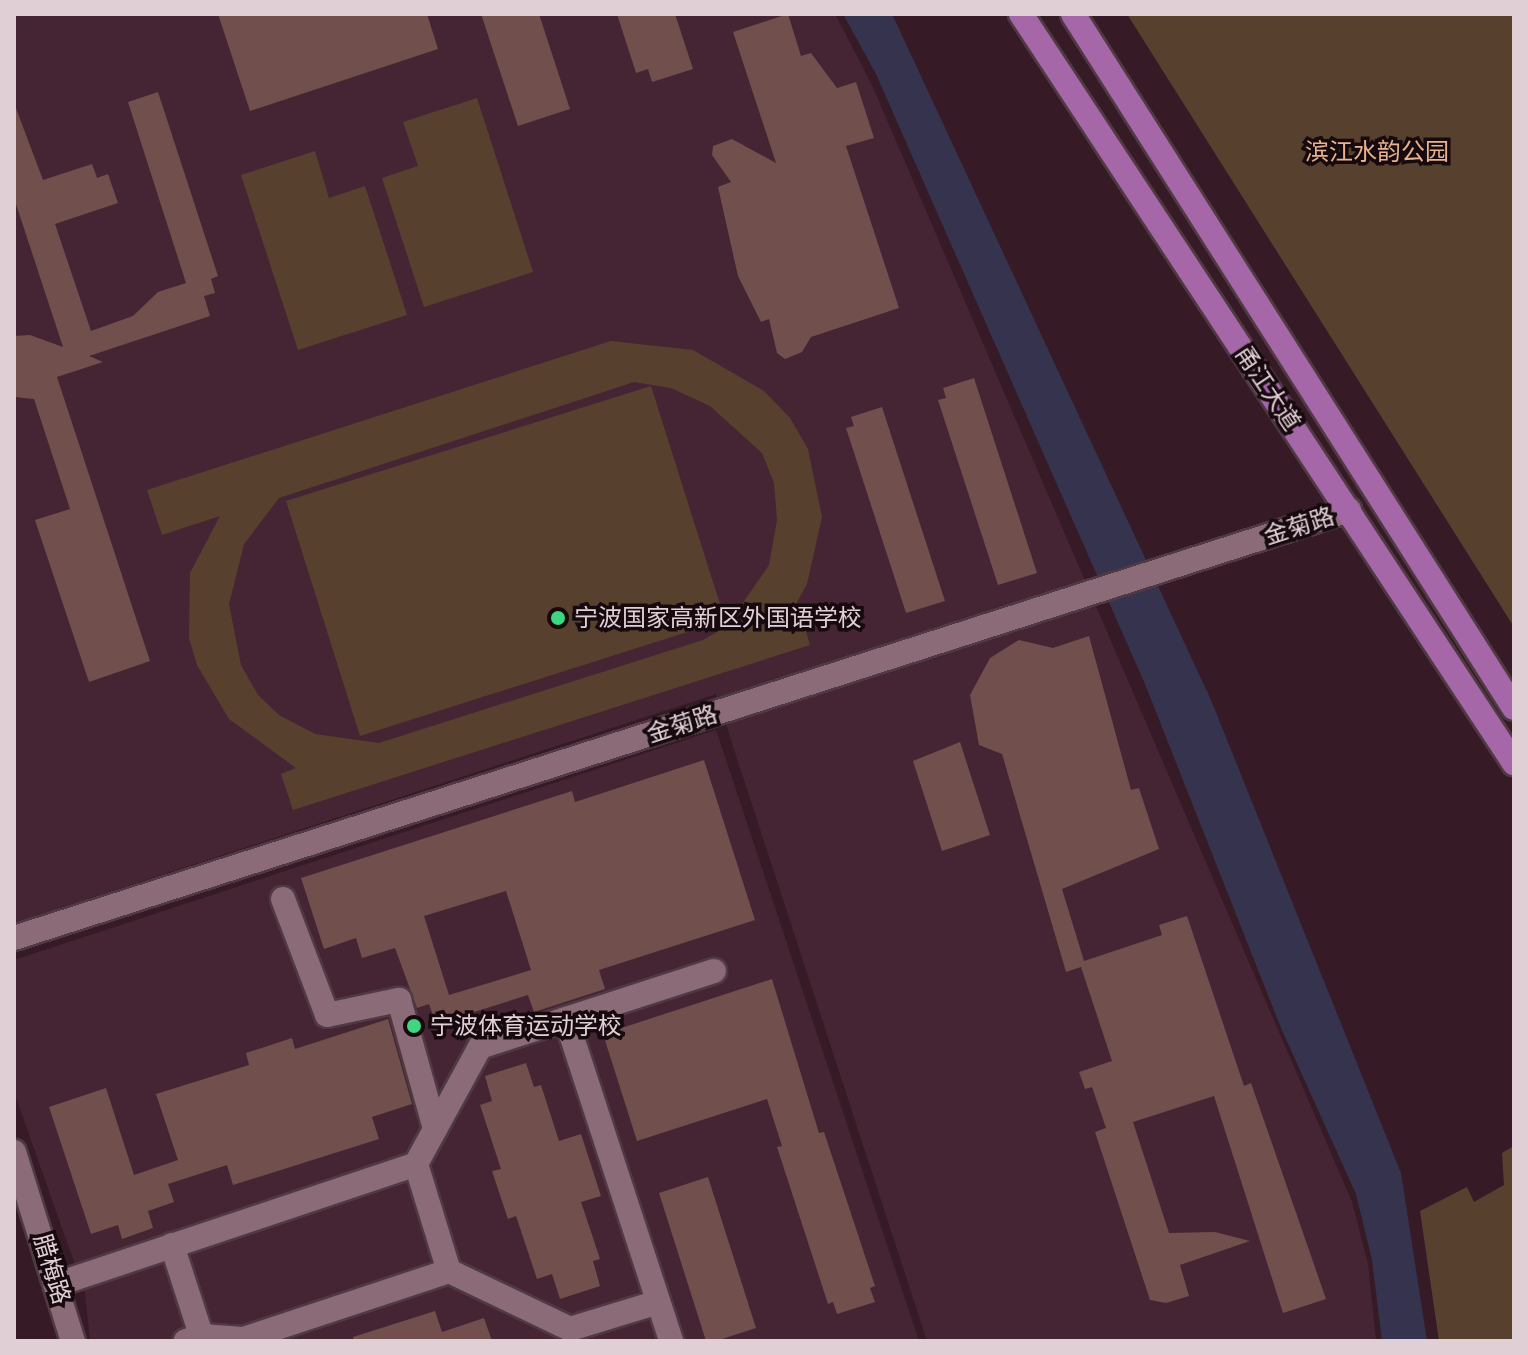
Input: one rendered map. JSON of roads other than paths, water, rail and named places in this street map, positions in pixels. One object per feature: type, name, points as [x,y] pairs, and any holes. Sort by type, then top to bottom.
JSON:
[{"type":"main road","name":"甬江大道","points":[[1021,14],[1514,763]]},
{"type":"main road","name":"甬江大道","points":[[1073,14],[1514,708]]},
{"type":"street","name":"金菊路","points":[[14,938],[1349,510]]},
{"type":"street","points":[[283,899],[327,1015],[399,1000],[435,1129]]},
{"type":"street","points":[[58,1284],[416,1164],[480,1047],[714,971]]},
{"type":"street","points":[[566,1019],[655,1303],[671,1341]]},
{"type":"street","name":"腊梅路","points":[[14,1152],[58,1284],[73,1341]]},
{"type":"street","points":[[416,1164],[449,1271],[571,1335],[655,1303]]},
{"type":"street","points":[[172,1245],[197,1339],[243,1339],[449,1271]]},
{"type":"place","name":"宁波国家高新区外国语学校","points":[[558,618]]},
{"type":"place","name":"宁波体育运动学校","points":[[414,1026]]},
{"type":"park label","name":"滨江水韵公园","points":[[1377,152]]}]
